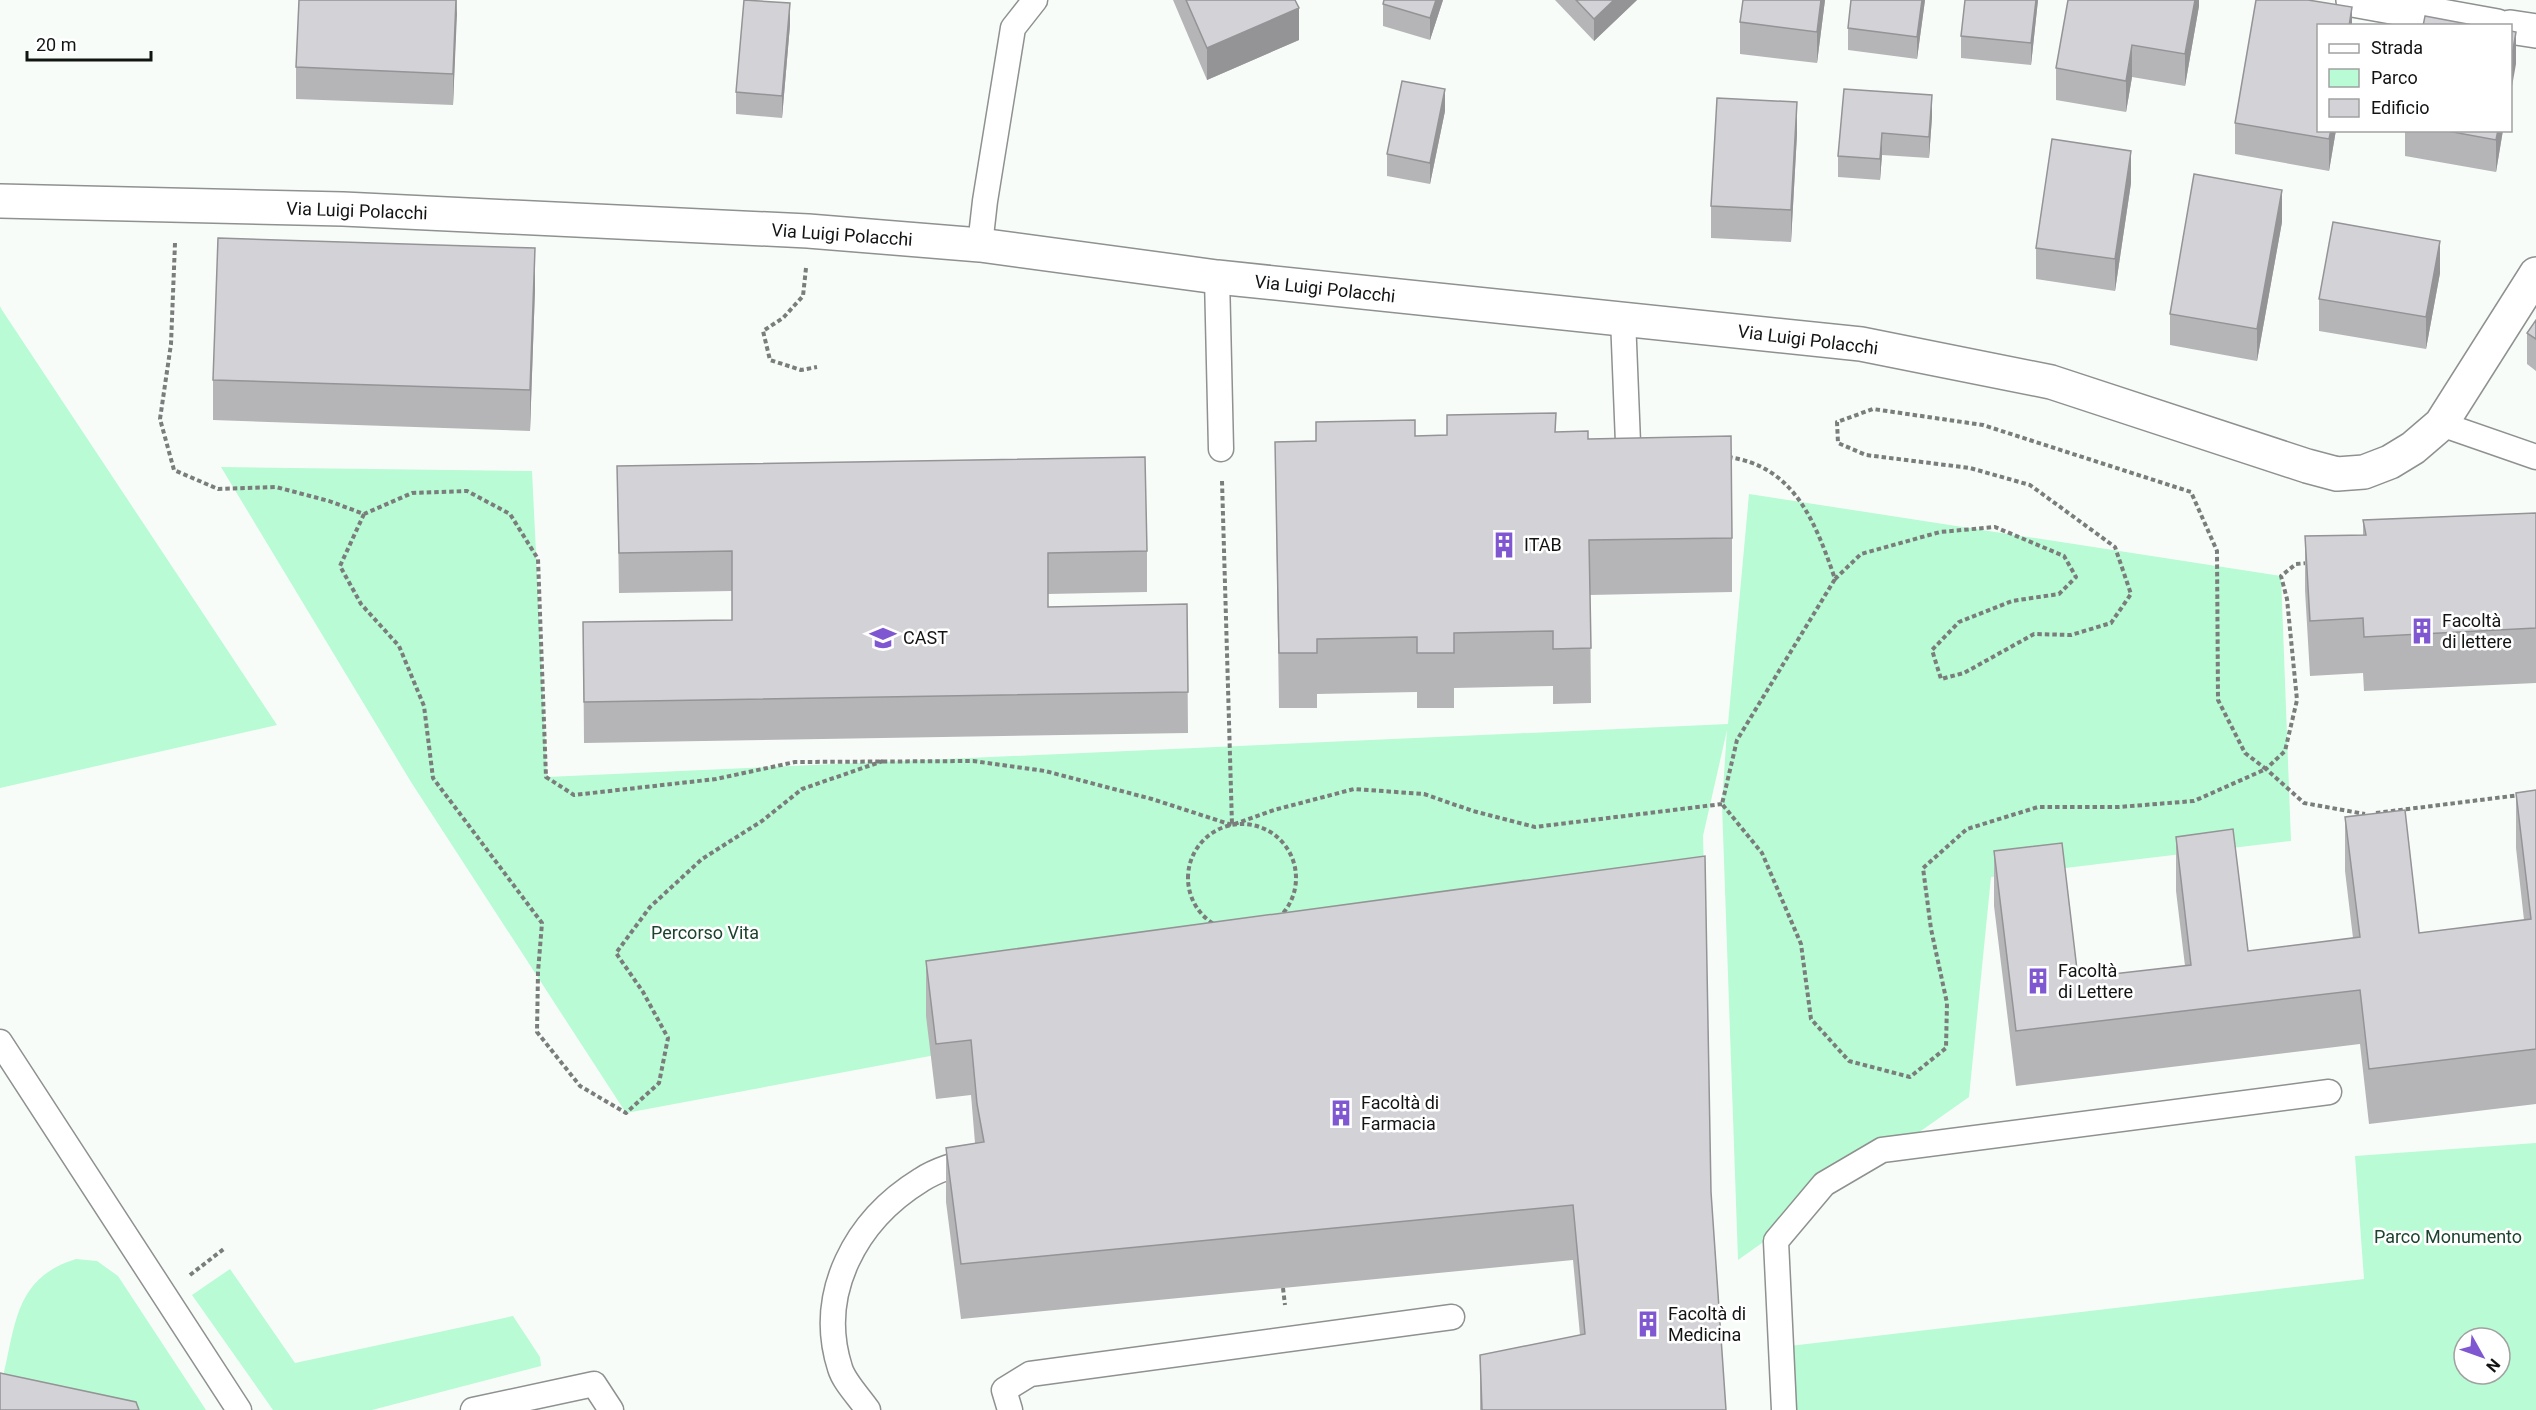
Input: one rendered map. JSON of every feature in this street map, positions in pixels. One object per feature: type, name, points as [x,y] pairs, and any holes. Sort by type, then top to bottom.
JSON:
[{"type":"street","points":[[2353,0],[2486,24]]},
{"type":"street","points":[[2512,27],[2536,31]]},
{"type":"street","name":"Via Luigi Polacchi","points":[[0,201],[343,210],[808,231],[980,245],[1217,277],[1861,344],[2051,382],[2337,474],[2364,472],[2390,462],[2441,423],[2536,274]]},
{"type":"lane","points":[[980,245],[1013,28],[1035,0]]},
{"type":"lane","points":[[1217,277],[1221,449]]},
{"type":"lane","points":[[1623,318],[1628,443]]},
{"type":"lane","points":[[2441,423],[2536,458]]},
{"type":"lane","points":[[0,1042],[239,1410]]},
{"type":"lane","points":[[1784,1410],[1776,1241],[1824,1184],[1882,1150],[2329,1092]]},
{"type":"lane","points":[[868,1410],[840,1370],[832,1323],[837,1282],[851,1253],[883,1209],[923,1179],[977,1158]]},
{"type":"lane","points":[[1010,1410],[1004,1390],[1030,1374],[1452,1317]]},
{"type":"lane","points":[[473,1410],[594,1384],[611,1410]]},
{"type":"path","points":[[177,207],[171,344],[159,419],[174,470],[218,489],[276,487],[329,501],[364,514]]},
{"type":"path","points":[[808,231],[803,296],[783,318],[764,331],[770,360],[801,370],[817,367]]},
{"type":"path","points":[[1722,804],[1737,740],[1834,579],[1861,554],[1940,532],[1995,527],[2064,556],[2076,577],[2059,594],[2012,601],[1959,622],[1932,650],[1941,679],[1964,673],[2034,634],[2071,635],[2111,622],[2131,594],[2115,546],[2030,485],[1970,468],[1866,455],[1838,443],[1837,422],[1873,409],[1983,425],[2191,492],[2217,551],[2218,700],[2245,753],[2304,803],[2363,815],[2524,795]]},
{"type":"path","points":[[1221,449],[1232,825]]},
{"type":"path","points":[[1716,455],[1749,460],[1781,477],[1803,503],[1834,579]]},
{"type":"path","points":[[886,760],[802,789],[762,820],[702,859],[650,907],[616,953],[644,992],[668,1038],[659,1083],[626,1113],[580,1086],[537,1032],[542,923],[433,778],[424,706],[399,646],[361,604],[340,566],[364,514],[412,493],[467,491],[510,514],[538,559],[546,777],[574,795],[716,779],[795,762],[886,760],[973,761],[1045,771],[1152,799],[1232,825],[1250,825],[1266,830],[1285,846],[1295,867],[1296,882],[1292,898],[1284,913],[1271,924],[1244,932],[1229,931],[1204,917],[1191,895],[1188,879],[1191,861],[1199,846],[1208,837],[1232,825],[1274,810],[1354,789],[1424,794],[1473,811],[1535,827],[1722,804]]},
{"type":"path","points":[[1722,804],[1762,853],[1801,944],[1811,1019],[1849,1061],[1910,1077],[1946,1048],[1947,1003],[1931,928],[1923,868],[1967,829],[2038,807],[2119,807],[2194,801],[2266,769],[2285,751],[2297,700],[2287,599],[2281,576],[2296,564],[2319,562]]},
{"type":"path","points":[[1244,932],[1245,942]]},
{"type":"path","points":[[164,1296],[225,1248]]},
{"type":"green space","points":[[0,306],[2,310],[277,725],[0,788]]},
{"type":"green space","name":"Percorso Vita","points":[[221,467],[532,471],[547,777],[1728,724],[1749,494],[2281,576],[2291,841],[1991,877],[1969,1097],[1738,1260],[1722,804],[1727,730],[1703,836],[1705,911],[626,1113],[411,782]]},
{"type":"green space","name":"Parco Monumento","points":[[2536,1143],[2536,1410],[1791,1410],[1781,1347],[2364,1279],[2355,1156]]},
{"type":"green space","points":[[76,1259],[97,1261],[118,1276],[206,1410],[140,1410],[2,1381],[15,1323],[29,1291],[40,1278],[56,1267]]},
{"type":"green space","points":[[230,1269],[295,1363],[513,1316],[540,1357],[541,1366],[372,1410],[273,1410],[192,1295]]},
{"type":"building","points":[[299,0],[456,0],[453,74],[296,67]]},
{"type":"building","points":[[744,0],[790,3],[782,96],[736,92]]},
{"type":"building","points":[[1186,0],[1295,0],[1299,8],[1207,48]]},
{"type":"building","points":[[1384,0],[1436,0],[1430,18],[1383,4]]},
{"type":"building","points":[[1576,0],[1614,0],[1594,19]]},
{"type":"building","points":[[1743,0],[1821,0],[1817,32],[1740,22]]},
{"type":"building","points":[[1851,0],[1922,0],[1917,37],[1848,28]]},
{"type":"building","points":[[1965,0],[2036,0],[2031,43],[1961,36]]},
{"type":"building","points":[[2068,0],[2195,0],[2185,54],[2132,45],[2126,81],[2056,68]]},
{"type":"building","points":[[2256,0],[2308,0],[2352,7],[2349,24],[2317,24],[2317,132],[2331,132],[2329,139],[2235,123]]},
{"type":"building","points":[[2425,16],[2467,24],[2423,24]]},
{"type":"building","points":[[2512,31],[2516,32],[2512,55]]},
{"type":"building","points":[[1402,81],[1445,89],[1430,163],[1387,154]]},
{"type":"building","points":[[1844,89],[1932,95],[1929,137],[1882,133],[1880,159],[1838,156]]},
{"type":"building","points":[[1717,98],[1797,102],[1791,210],[1711,206]]},
{"type":"building","points":[[2453,132],[2498,132],[2496,140]]},
{"type":"building","points":[[2052,139],[2131,151],[2115,259],[2036,248]]},
{"type":"building","points":[[2194,174],[2282,190],[2257,329],[2170,314]]},
{"type":"building","points":[[2333,222],[2440,241],[2426,317],[2319,299]]},
{"type":"building","points":[[218,238],[535,248],[530,390],[213,380]]},
{"type":"building","points":[[2536,320],[2536,339],[2527,333]]},
{"type":"building","name":"ITAB","points":[[1556,413],[1555,432],[1588,431],[1588,439],[1731,436],[1732,538],[1589,540],[1591,648],[1553,649],[1553,631],[1454,633],[1454,653],[1417,653],[1417,637],[1317,639],[1317,653],[1279,653],[1275,442],[1316,441],[1316,422],[1415,420],[1415,436],[1447,435],[1447,415]]},
{"type":"building","points":[[1145,457],[1147,551],[1048,553],[1048,607],[1187,604],[1188,692],[584,702],[583,622],[732,620],[732,551],[619,553],[617,466]]},
{"type":"building","points":[[2536,513],[2536,628],[2364,637],[2363,618],[2310,621],[2305,536],[2366,535],[2363,520]]},
{"type":"building","points":[[2536,790],[2536,1049],[2369,1069],[2360,990],[2016,1031],[1994,851],[2062,843],[2078,978],[2191,965],[2176,837],[2233,829],[2248,951],[2360,937],[2345,817],[2405,810],[2419,933],[2531,919],[2516,793]]},
{"type":"building","name":"Facoltà di Farmacia","points":[[1705,856],[1711,1192],[1726,1410],[1482,1410],[1480,1355],[1585,1334],[1573,1205],[961,1264],[946,1148],[984,1142],[977,1104],[971,1040],[936,1044],[926,961]]},
{"type":"building","points":[[0,1373],[136,1402],[139,1410],[0,1410]]},
{"type":"place","name":"ITAB","points":[[1504,545]]},
{"type":"place","name":"Facoltà di lettere","points":[[2422,631]]},
{"type":"place","name":"CAST","points":[[883,638]]},
{"type":"place","name":"Facoltà di Lettere","points":[[2038,981]]},
{"type":"place","name":"Facoltà di Farmacia","points":[[1341,1113]]},
{"type":"place","name":"Facoltà di Medicina","points":[[1648,1324]]}]
